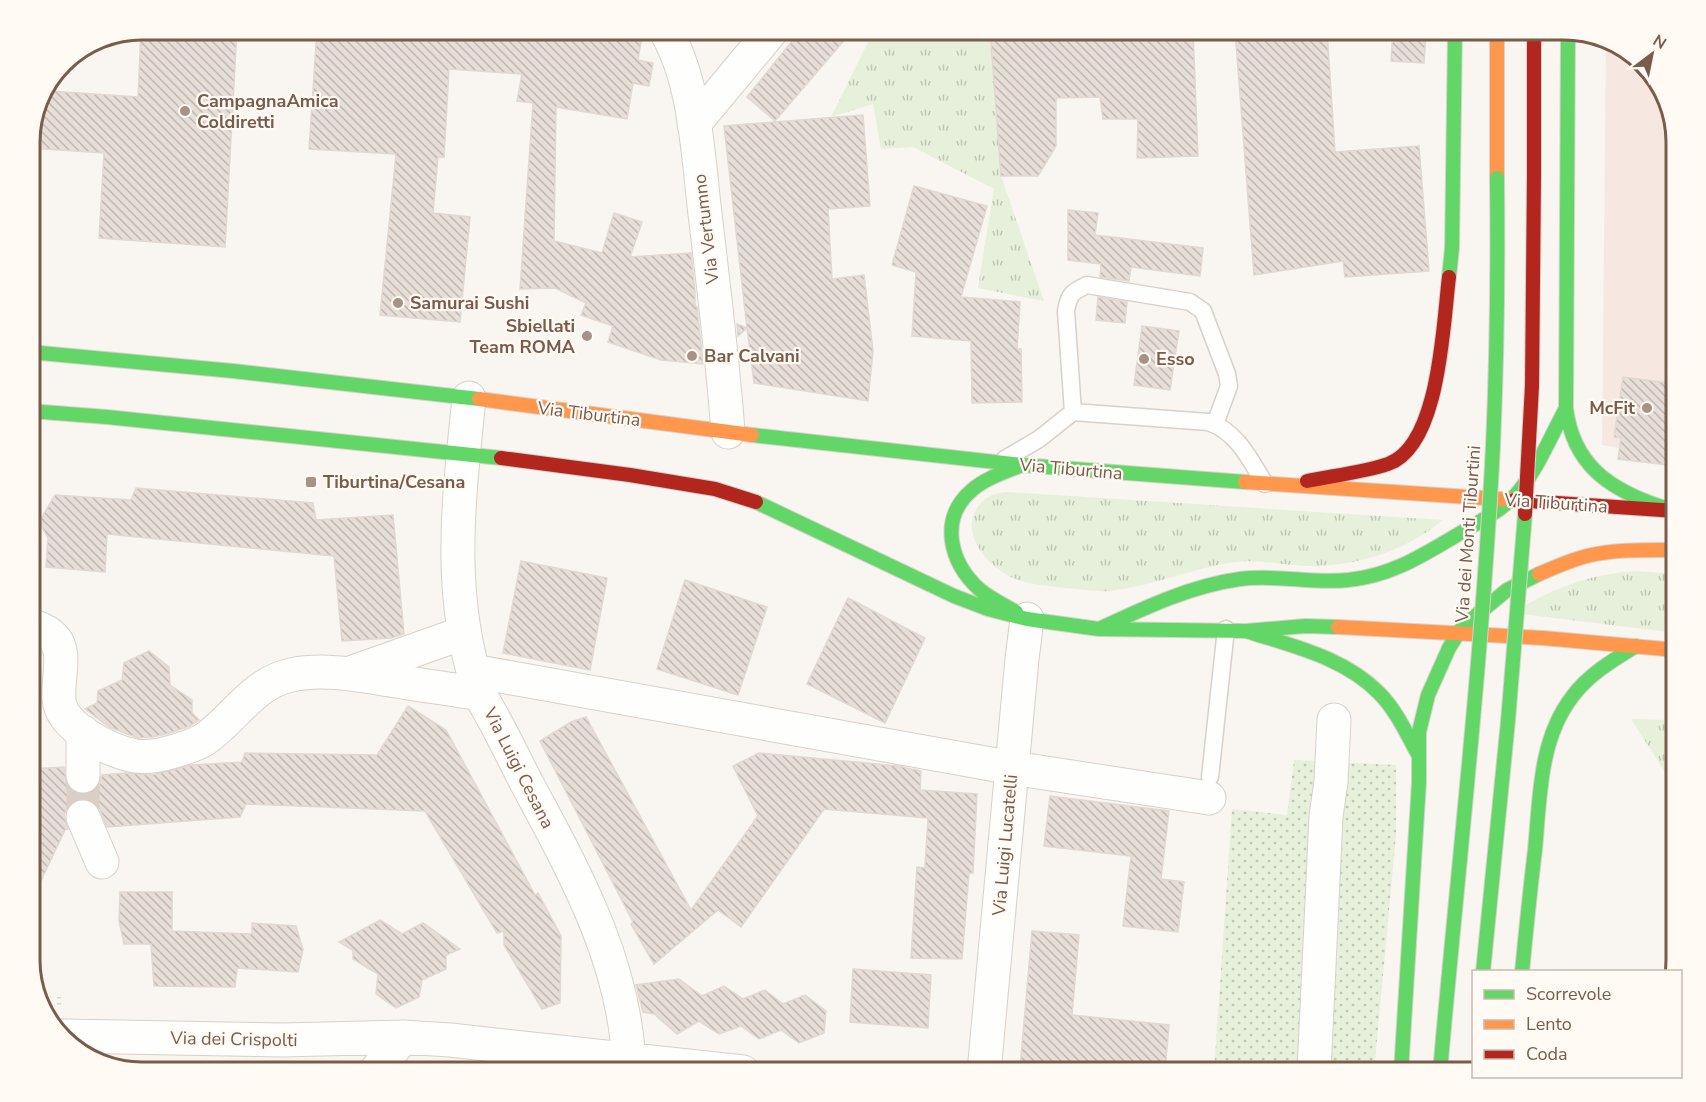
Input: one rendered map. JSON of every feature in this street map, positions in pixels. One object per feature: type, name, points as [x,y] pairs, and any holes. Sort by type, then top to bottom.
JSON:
[{"type":"main road","points":[[1285,484],[1378,468],[1389,464],[1408,451],[1427,416],[1439,359],[1452,248],[1455,40]]},
{"type":"main road","name":"Via dei Monti Tiburtini","points":[[1441,1061],[1478,660],[1491,480],[1498,288],[1497,40]]},
{"type":"main road","points":[[1483,970],[1506,746],[1524,525],[1533,333],[1534,40]]},
{"type":"main road","points":[[1568,40],[1566,408],[1570,432],[1578,449],[1613,487],[1630,496],[1666,507]]},
{"type":"main road","name":"Via Tiburtina","points":[[41,353],[233,370],[728,432],[999,463],[1265,484],[1666,509]]},
{"type":"main road","points":[[1099,628],[1166,599],[1221,582],[1241,579],[1345,581],[1371,578],[1406,566],[1496,512],[1510,501],[1529,475],[1566,408]]},
{"type":"main road","points":[[41,412],[464,453],[715,489],[741,496],[945,593],[988,609],[1027,619],[1099,628],[1246,631],[1305,626],[1544,638],[1666,649]]},
{"type":"main road","points":[[1022,465],[980,484],[964,498],[953,517],[949,534],[953,552],[971,581],[987,595],[1027,619]]},
{"type":"main road","points":[[1402,1061],[1419,732],[1423,711],[1436,675],[1458,634],[1478,612],[1507,590],[1567,562],[1590,555],[1666,550]]},
{"type":"main road","points":[[1246,631],[1337,662],[1352,670],[1380,694],[1390,706],[1419,756]]},
{"type":"main road","points":[[1522,970],[1544,770],[1550,739],[1564,708],[1584,682],[1636,646]]},
{"type":"street","name":"Via Vertumno","points":[[669,40],[682,69],[694,124],[725,383],[728,432]]},
{"type":"street","points":[[694,124],[764,40]]},
{"type":"street","points":[[464,453],[469,398]]},
{"type":"street","name":"Via Luigi Cesana","points":[[464,453],[456,545],[463,633],[477,682],[582,890],[600,931],[617,983],[626,1029],[629,1061]]},
{"type":"street","name":"Via Luigi Lucatelli","points":[[985,1061],[1027,619]]},
{"type":"street","points":[[41,630],[51,634],[57,642],[62,658],[59,700],[68,719],[90,738],[135,756],[149,757],[169,753],[202,741],[216,731],[253,695],[273,682],[290,675],[349,674],[477,682],[1013,768],[1210,788]]},
{"type":"street","points":[[349,674],[463,633]]},
{"type":"street","points":[[1315,1061],[1326,816],[1331,782],[1334,720]]},
{"type":"street","points":[[83,732],[83,776]]},
{"type":"street","points":[[83,817],[102,862]]},
{"type":"street","name":"Via dei Crispolti","points":[[75,1036],[283,1040],[403,1037],[450,1040],[595,1061]]},
{"type":"street","points":[[384,1061],[403,1037]]},
{"type":"lane","points":[[1073,412],[1066,311],[1068,300],[1073,292],[1087,285],[1190,302],[1203,310],[1227,374],[1229,386],[1215,424]]},
{"type":"lane","points":[[999,463],[1039,439],[1073,412],[1151,417],[1215,424],[1241,444],[1265,484]]},
{"type":"lane","points":[[1210,788],[1226,629]]},
{"type":"shaded area","points":[[1606,50],[1622,59],[1622,84],[1647,84],[1655,97],[1665,129],[1666,456],[1602,445]]},
{"type":"green space","points":[[869,40],[991,40],[1001,176],[1044,301],[978,288],[994,189],[913,147],[881,149],[873,104],[831,117]]},
{"type":"green space","points":[[1007,492],[1443,520],[1415,540],[1384,554],[1351,562],[1307,566],[1235,562],[1126,589],[1094,591],[1022,581],[1006,574],[987,559],[974,538],[973,516],[985,499]]},
{"type":"green space","points":[[1636,571],[1666,573],[1666,632],[1513,613],[1542,596],[1572,584]]},
{"type":"green space","points":[[1631,719],[1666,720],[1666,773]]},
{"type":"green space","points":[[1294,760],[1396,765],[1396,835],[1375,1061],[1215,1061],[1232,809],[1287,815]]},
{"type":"building","points":[[141,40],[236,40],[225,247],[99,238],[104,153],[41,149],[44,116],[55,91],[138,97]]},
{"type":"building","points":[[316,40],[641,40],[638,60],[653,63],[649,86],[633,83],[627,119],[556,107],[554,241],[602,253],[614,213],[642,222],[630,257],[691,253],[703,364],[661,360],[608,342],[613,326],[581,315],[586,303],[555,288],[520,289],[533,103],[517,101],[522,74],[449,69],[444,157],[438,157],[433,213],[470,217],[460,322],[380,315],[396,154],[309,149]]},
{"type":"building","points":[[793,40],[844,40],[775,121],[747,97]]},
{"type":"building","points":[[991,40],[1193,40],[1198,156],[1137,158],[1138,119],[1103,119],[1100,97],[1056,98],[1056,146],[1038,176],[1001,176]]},
{"type":"building","points":[[1236,40],[1328,40],[1335,152],[1419,146],[1429,271],[1345,277],[1343,261],[1254,275]]},
{"type":"building","points":[[1392,40],[1426,40],[1424,63],[1391,61]]},
{"type":"building","points":[[863,115],[870,206],[828,209],[832,279],[864,275],[873,351],[868,401],[754,383],[724,126]]},
{"type":"building","points":[[914,186],[987,206],[961,297],[1020,302],[1017,349],[1021,349],[1022,402],[972,403],[971,341],[912,336],[916,272],[892,265]]},
{"type":"building","points":[[1068,210],[1098,213],[1095,235],[1203,248],[1200,276],[1131,267],[1129,281],[1100,277],[1101,264],[1068,260]]},
{"type":"building","points":[[1098,297],[1127,302],[1125,323],[1096,320]]},
{"type":"building","points":[[737,324],[747,328],[738,336]]},
{"type":"building","points":[[1142,326],[1179,331],[1170,390],[1134,385]]},
{"type":"building","name":"McFit","points":[[1623,377],[1666,383],[1666,465],[1618,459],[1621,438],[1614,437]]},
{"type":"building","points":[[136,488],[313,503],[316,520],[393,515],[404,634],[391,638],[342,641],[334,556],[107,534],[105,572],[46,567],[48,538],[41,526],[41,519],[55,495],[131,500]]},
{"type":"building","points":[[521,561],[607,578],[590,670],[503,653]]},
{"type":"building","points":[[685,580],[767,607],[738,695],[657,669]]},
{"type":"building","points":[[848,598],[925,638],[885,723],[807,684]]},
{"type":"building","points":[[149,651],[169,667],[170,685],[192,700],[192,713],[199,720],[170,733],[138,738],[109,727],[85,709],[97,703],[98,691],[122,680],[124,663]]},
{"type":"building","points":[[408,706],[446,730],[535,895],[538,893],[561,936],[560,1003],[542,1009],[504,945],[504,931],[497,933],[425,811],[246,804],[240,817],[107,827],[95,802],[86,799],[76,800],[68,806],[64,815],[68,829],[65,830],[41,881],[41,768],[64,767],[67,786],[74,792],[84,795],[99,786],[102,775],[126,773],[152,775],[192,765],[242,762],[245,753],[377,755]]},
{"type":"building","points":[[586,717],[691,910],[758,816],[733,766],[759,753],[898,766],[921,771],[920,790],[977,794],[973,873],[969,873],[962,959],[911,958],[917,867],[925,868],[928,818],[824,809],[741,927],[718,910],[654,964],[631,924],[633,922],[540,741],[571,722]]},
{"type":"building","points":[[1050,796],[1169,811],[1161,879],[1184,882],[1178,932],[1123,926],[1131,856],[1044,846]]},
{"type":"building","points":[[120,892],[172,892],[172,931],[252,934],[252,923],[296,926],[303,950],[298,972],[237,968],[235,987],[154,986],[151,944],[124,944],[119,921]]},
{"type":"building","points":[[380,920],[402,934],[423,923],[460,949],[446,955],[446,969],[422,980],[419,997],[396,1008],[376,994],[378,974],[353,959],[353,950],[339,942]]},
{"type":"building","points":[[1032,931],[1079,935],[1072,1015],[1169,1025],[1166,1061],[1021,1061]]},
{"type":"building","points":[[853,969],[931,975],[928,1028],[850,1022]]},
{"type":"building","points":[[679,979],[702,996],[724,986],[743,999],[765,990],[783,1004],[805,995],[826,1011],[824,1033],[799,1043],[781,1030],[759,1039],[741,1026],[719,1034],[699,1021],[677,1034],[654,1014],[643,1012],[636,985]]},
{"type":"tunnel","points":[[83,776],[83,817]]},
{"type":"traffic: fast","points":[[1449,277],[1452,248],[1455,40]]},
{"type":"traffic: fast","points":[[1568,40],[1566,408],[1570,428],[1586,460],[1597,472],[1626,492],[1662,507]]},
{"type":"traffic: fast","points":[[1443,1038],[1489,520],[1496,346],[1497,178]]},
{"type":"traffic: fast","points":[[41,353],[233,371],[479,399]]},
{"type":"traffic: fast","points":[[1099,629],[1168,599],[1221,582],[1254,578],[1348,580],[1380,574],[1409,562],[1486,518],[1513,497],[1533,471],[1566,408]]},
{"type":"traffic: fast","points":[[41,412],[501,458]]},
{"type":"traffic: fast","points":[[752,435],[1022,465],[1245,482]]},
{"type":"traffic: fast","points":[[1016,612],[984,593],[970,579],[955,554],[952,527],[961,502],[972,490],[989,479],[1022,465]]},
{"type":"traffic: fast","points":[[756,502],[954,596],[988,609],[1027,619],[1099,629],[1246,631],[1305,626],[1338,627]]},
{"type":"traffic: fast","points":[[1483,970],[1508,721],[1525,514]]},
{"type":"traffic: fast","points":[[1402,1061],[1419,782],[1419,732],[1428,695],[1449,648],[1462,627],[1507,590],[1539,574]]},
{"type":"traffic: fast","points":[[1246,631],[1317,654],[1350,670],[1379,693],[1391,707],[1419,756]]},
{"type":"traffic: fast","points":[[1522,970],[1540,790],[1553,732],[1561,714],[1578,689],[1601,668],[1636,646]]},
{"type":"traffic: fast","points":[[1441,1061],[1443,1038]]},
{"type":"traffic: slow","points":[[1497,40],[1497,178]]},
{"type":"traffic: slow","points":[[479,399],[752,435]]},
{"type":"traffic: slow","points":[[1245,482],[1514,500]]},
{"type":"traffic: slow","points":[[1539,574],[1598,554],[1631,550],[1666,550]]},
{"type":"traffic: slow","points":[[1338,627],[1543,638],[1666,649]]},
{"type":"traffic: jam","points":[[1534,40],[1534,175]]},
{"type":"traffic: jam","points":[[1525,514],[1532,386],[1534,175]]},
{"type":"traffic: jam","points":[[1307,481],[1359,472],[1388,464],[1405,453],[1419,434],[1429,409],[1436,381],[1449,277]]},
{"type":"traffic: jam","points":[[501,458],[715,489],[756,502]]},
{"type":"traffic: jam","points":[[1514,500],[1666,510]]},
{"type":"place","name":"CampagnaAmica Coldiretti","points":[[185,111]]},
{"type":"place","name":"Samurai Sushi","points":[[398,303]]},
{"type":"place","name":"Sbiellati Team ROMA","points":[[587,336]]},
{"type":"place","name":"Bar Calvani","points":[[692,356]]},
{"type":"place","name":"Esso","points":[[1144,359]]},
{"type":"place","name":"McFit","points":[[1647,408]]},
{"type":"place","name":"Tiburtina/Cesana","points":[[311,482]]}]
